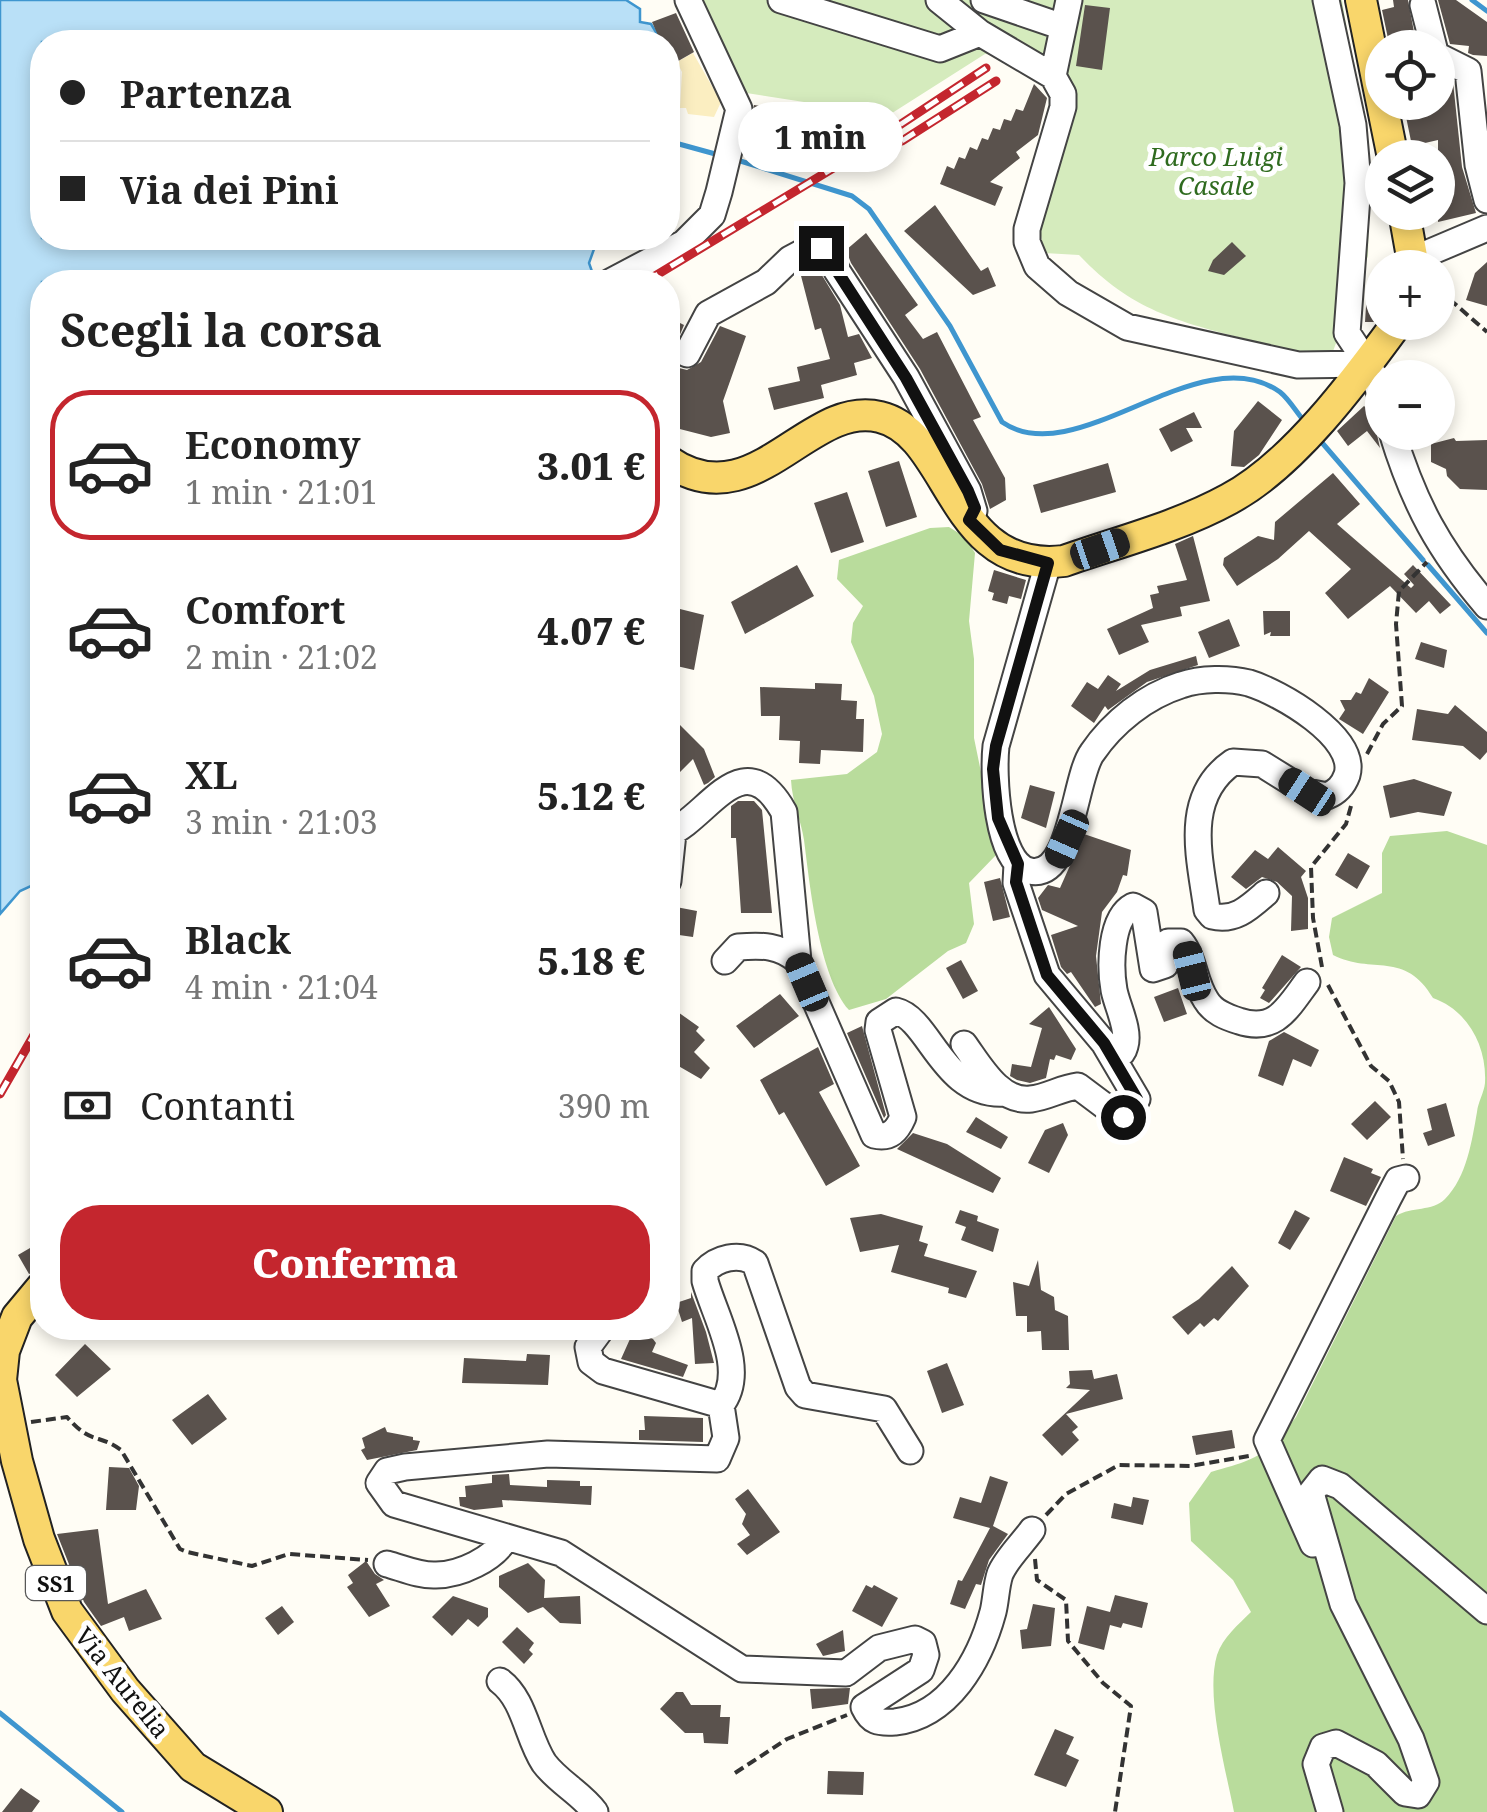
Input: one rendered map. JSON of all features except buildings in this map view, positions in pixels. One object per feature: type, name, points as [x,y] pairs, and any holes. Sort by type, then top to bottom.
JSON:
[{"type":"main road","points":[[1361,0],[1389,140]]},
{"type":"main road","points":[[680,470],[688,476],[728,477],[850,419],[868,415],[884,418],[916,442],[969,520],[1000,550],[1048,563],[1154,530],[1230,498],[1268,471],[1365,367]]},
{"type":"main road","name":"Via Aurelia","points":[[30,1301],[17,1317],[4,1351],[1,1380],[40,1539],[67,1610],[125,1690],[193,1767],[266,1812]]},
{"type":"street","points":[[680,244],[704,227],[720,192],[740,109],[688,0]]},
{"type":"street","points":[[781,0],[940,48],[980,34]]},
{"type":"street","points":[[940,0],[980,34],[1053,76],[1063,94],[1063,107],[1027,229],[1027,242],[1037,266],[1068,293],[1127,327],[1298,365],[1365,364]]},
{"type":"street","points":[[984,0],[1063,28]]},
{"type":"street","points":[[1053,76],[1069,0]]},
{"type":"street","points":[[1326,0],[1353,125],[1358,183],[1347,334],[1365,360]]},
{"type":"street","points":[[1424,6],[1430,30]]},
{"type":"street","points":[[1455,64],[1468,71],[1478,165],[1487,200]]},
{"type":"street","points":[[1410,247],[1487,214]]},
{"type":"street","points":[[1410,247],[1428,253],[1487,228]]},
{"type":"street","points":[[687,354],[708,314],[766,282],[790,259],[812,248],[828,250],[837,271],[906,378],[968,491],[975,508],[969,520]]},
{"type":"street","points":[[637,270],[671,250]]},
{"type":"street","points":[[1399,450],[1441,549],[1487,606]]},
{"type":"street","points":[[680,824],[718,791],[738,784],[759,784],[776,796],[784,812],[798,961],[874,1135],[889,1136],[898,1129],[903,1117],[878,1030],[879,1022],[896,1011],[913,1019],[937,1056],[978,1089],[1028,1100],[1078,1086],[1110,1112],[1123,1117],[1134,1108],[1137,1099],[1114,1058],[1047,975],[1016,882],[1018,864],[998,818],[993,769],[996,746],[1048,563]]},
{"type":"street","points":[[1018,864],[1030,871],[1045,870],[1056,862],[1067,839],[1082,770],[1117,724],[1156,695],[1182,684],[1200,680],[1247,683],[1318,720],[1343,750],[1349,767],[1345,782],[1327,796],[1307,792],[1262,764],[1233,762],[1217,776],[1199,811],[1196,836],[1207,910],[1212,916],[1228,918],[1245,911],[1266,893]]},
{"type":"street","points":[[1114,1058],[1122,1052],[1126,1038],[1114,986],[1116,936],[1122,914],[1132,906],[1144,912],[1153,969],[1166,965],[1168,942],[1182,942],[1207,1002],[1219,1014],[1256,1027],[1269,1024],[1282,1015],[1306,982]]},
{"type":"street","points":[[725,961],[738,947],[761,945],[785,950],[798,961]]},
{"type":"street","points":[[964,1044],[1005,1093]]},
{"type":"street","points":[[1335,1570],[1316,1552],[1267,1440],[1398,1180],[1406,1178]]},
{"type":"street","points":[[910,1450],[884,1409],[804,1395],[755,1263],[747,1258],[719,1260],[705,1272],[708,1295],[729,1351],[731,1376],[721,1404],[726,1438],[716,1459],[548,1454],[405,1467],[381,1476],[384,1494],[394,1504],[561,1553],[742,1669],[846,1673],[880,1648],[915,1639],[923,1644],[926,1654],[921,1670],[864,1706],[869,1718],[880,1723],[902,1721],[943,1702],[960,1683],[992,1615],[1001,1571],[1032,1530]]},
{"type":"street","points":[[593,1340],[588,1347],[591,1362],[604,1371],[721,1404]]},
{"type":"street","points":[[1330,1812],[1316,1764],[1323,1747],[1336,1743],[1376,1764],[1404,1792],[1418,1796],[1426,1782],[1411,1739],[1343,1604],[1311,1493],[1322,1479],[1340,1486],[1487,1611]]},
{"type":"street","points":[[387,1564],[433,1576],[452,1573],[493,1554],[506,1538]]},
{"type":"street","points":[[500,1681],[510,1689],[528,1736],[546,1766],[595,1812]]},
{"type":"path","points":[[1455,305],[1487,332]]},
{"type":"path","points":[[1365,761],[1383,724],[1402,706],[1396,624],[1399,591],[1435,554]]},
{"type":"path","points":[[1351,806],[1346,824],[1311,867],[1313,918],[1324,977],[1371,1066],[1388,1081],[1399,1102],[1406,1178]]},
{"type":"path","points":[[23,1423],[67,1417],[83,1435],[112,1443],[121,1450],[180,1549],[252,1566],[289,1554],[387,1564]]},
{"type":"path","points":[[1115,1812],[1130,1706],[1103,1683],[1068,1641],[1066,1600],[1038,1580],[1032,1530],[1066,1494],[1119,1465],[1190,1466],[1247,1458],[1267,1440]]},
{"type":"path","points":[[736,1773],[787,1739],[864,1706]]},
{"type":"green space","name":"Parco Luigi Casale","points":[[700,0],[1342,0],[1365,140],[1365,230],[1369,230],[1365,264],[1332,354],[1310,354],[1290,352],[1178,320],[1118,289],[1079,255],[1044,253],[1040,230],[1073,108],[1039,59],[985,54],[878,122],[840,139],[804,102],[740,92]]},
{"type":"green space","points":[[949,527],[965,537],[975,553],[969,621],[974,659],[974,738],[1001,836],[997,854],[969,883],[974,924],[966,943],[948,951],[886,999],[849,1010],[830,976],[823,953],[791,780],[847,774],[877,752],[882,734],[874,696],[851,642],[853,623],[863,606],[837,579],[839,560],[930,528]]},
{"type":"green space","points":[[1447,831],[1487,845],[1487,1812],[1234,1812],[1218,1733],[1214,1672],[1223,1643],[1251,1612],[1233,1580],[1191,1541],[1189,1503],[1211,1472],[1260,1454],[1286,1430],[1396,1216],[1440,1203],[1463,1169],[1485,1083],[1482,1055],[1472,1031],[1456,1011],[1433,998],[1411,974],[1333,955],[1329,937],[1332,918],[1382,893],[1382,853],[1390,836]]},
{"type":"sand","points":[[693,53],[721,102],[714,117],[688,114],[686,108],[680,108],[680,60]]},
{"type":"water","points":[[0,0],[626,0],[640,9],[640,22],[651,24],[655,30],[30,30],[30,250],[594,250],[589,263],[591,270],[30,270],[30,886],[20,891],[0,914]]},
{"type":"waterway","points":[[1472,0],[1487,11]]},
{"type":"waterway","points":[[680,144],[719,155]]},
{"type":"waterway","points":[[734,159],[852,196],[869,209],[950,326],[1002,422],[1032,433],[1066,431],[1176,390],[1213,380],[1248,379],[1280,392],[1305,422]]},
{"type":"waterway","points":[[1318,438],[1423,560]]},
{"type":"waterway","points":[[1428,565],[1487,633]]},
{"type":"waterway","points":[[0,1713],[122,1812]]},
{"type":"railway","points":[[665,270],[845,161],[986,68]]},
{"type":"railway","points":[[902,141],[996,81]]},
{"type":"railway","points":[[0,1094],[30,1042]]},
{"type":"route","points":[[821,248],[828,250],[837,271],[906,378],[968,491],[975,508],[969,520],[1000,550],[1048,563],[996,746],[993,769],[998,818],[1018,864],[1016,882],[1047,975],[1104,1043],[1137,1099],[1130,1114],[1123,1117]]}]
